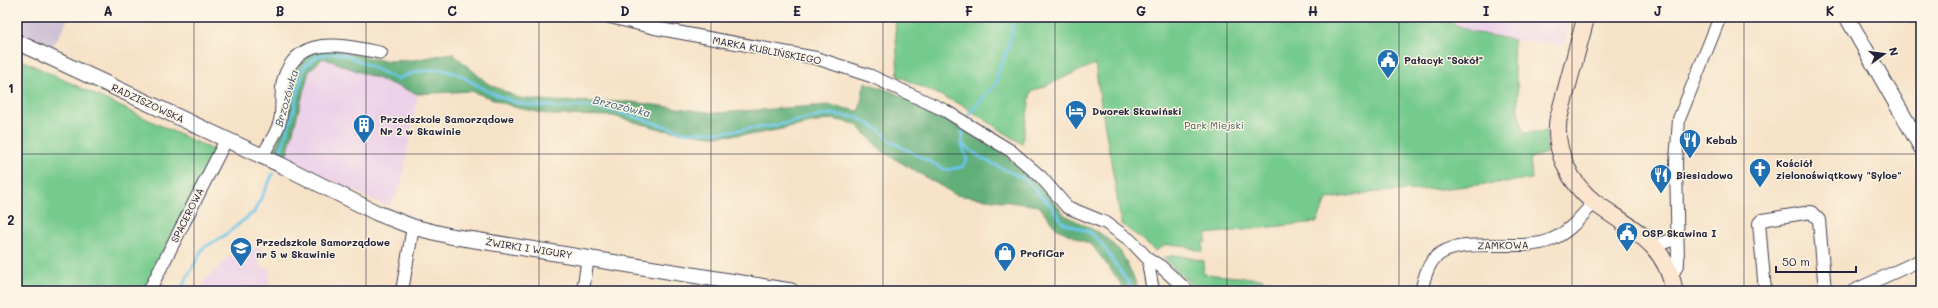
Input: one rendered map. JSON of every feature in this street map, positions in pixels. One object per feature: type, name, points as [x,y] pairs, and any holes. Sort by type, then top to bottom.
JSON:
[{"type":"main road","points":[[1586,17],[1560,112],[1557,136],[1562,157],[1569,173],[1579,187],[1594,202],[1639,232],[1654,246],[1665,262],[1673,284]]},
{"type":"street","name":"MARKA KUBLIŃSKIEGO","points":[[610,17],[656,28],[816,58],[871,76],[944,110],[1011,151],[1041,177],[1067,207],[1106,223],[1130,240],[1150,261],[1158,264],[1188,291]]},
{"type":"street","points":[[1673,284],[1678,263],[1677,143],[1679,119],[1720,17]]},
{"type":"street","points":[[1847,17],[1921,147]]},
{"type":"street","name":"RADZISZOWSKA","points":[[17,42],[279,164]]},
{"type":"street","points":[[262,156],[280,121],[283,82],[294,57],[308,50],[325,46],[352,47],[381,53]]},
{"type":"street","name":"SPACEROWA","points":[[149,291],[226,140]]},
{"type":"street","name":"ŻWIRKI I WIGURY","points":[[279,164],[377,213],[413,227],[450,236],[722,286],[791,291]]},
{"type":"street","name":"ZAMKOWA","points":[[1422,291],[1429,267],[1439,254],[1447,250],[1463,246],[1519,246],[1549,241],[1562,234],[1581,218],[1594,202]]},
{"type":"street","points":[[1765,291],[1759,223],[1762,220],[1810,212],[1819,220],[1825,291]]},
{"type":"street","points":[[402,291],[413,227]]},
{"type":"street","points":[[1654,246],[1669,241],[1677,235]]},
{"type":"street","points":[[1853,291],[1921,260]]},
{"type":"street","points":[[1150,261],[1149,268],[1153,291]]},
{"type":"street","points":[[583,291],[587,262]]},
{"type":"shaded area","points":[[17,17],[69,17],[53,47],[17,31]]},
{"type":"shaded area","points":[[1440,17],[1570,17],[1564,45],[1514,40],[1473,32]]},
{"type":"shaded area","points":[[1905,17],[1921,17],[1921,33],[1915,23],[1909,24]]},
{"type":"shaded area","points":[[323,58],[418,94],[401,186],[388,207],[286,158],[309,71]]},
{"type":"shaded area","name":"Przedszkole Samorządowe nr 5 w Skawinie","points":[[262,246],[258,266],[270,269],[267,291],[202,291],[204,281],[233,253]]},
{"type":"green space","name":"Park Miejski","points":[[895,17],[1438,17],[1473,32],[1514,40],[1513,63],[1517,82],[1518,111],[1524,133],[1546,131],[1547,153],[1530,158],[1532,179],[1439,189],[1376,192],[1327,199],[1317,222],[1206,234],[1206,242],[1203,242],[1203,252],[1180,245],[1166,245],[1155,251],[1121,224],[1095,64],[1031,92],[1022,144],[964,106],[898,76]]},
{"type":"green space","points":[[324,47],[385,61],[414,60],[452,53],[487,83],[519,98],[554,101],[632,102],[715,113],[828,105],[859,111],[865,82],[895,93],[954,124],[1007,156],[1038,183],[1065,215],[1103,235],[1121,252],[1140,291],[1122,291],[1122,285],[1092,245],[1057,229],[1039,206],[956,195],[883,152],[856,124],[832,119],[756,134],[712,136],[664,130],[613,116],[551,115],[514,107],[471,91],[418,94],[323,58],[309,71],[286,158],[275,151],[290,109],[294,72],[305,56]]},
{"type":"green space","points":[[17,58],[215,151],[143,291],[17,291]]},
{"type":"green space","points":[[1176,255],[1204,261],[1203,274],[1263,279],[1262,291],[1198,291],[1163,258]]},
{"type":"water","points":[[1012,17],[1077,17],[1063,21],[1045,22],[1026,21]]},
{"type":"waterway","name":"Brzozówka","points":[[968,116],[983,97],[997,83],[999,70],[1010,42],[1014,17]]},
{"type":"waterway","name":"Brzozówka","points":[[280,153],[294,109],[304,67],[317,56],[333,53],[346,55],[397,79],[415,72],[440,69],[458,74],[489,92],[517,103],[535,106],[551,106],[557,108],[582,106],[616,111],[684,132],[721,132],[772,126],[830,114],[857,117],[878,129],[892,142],[946,170],[962,167],[967,160],[962,145],[963,128]]},
{"type":"waterway","points":[[963,145],[983,159],[1028,181],[1039,195],[1051,205],[1062,222],[1091,233],[1101,243],[1134,291]]},
{"type":"waterway","name":"Brzozówka","points":[[180,291],[203,248],[224,236],[254,212],[273,174]]},
{"type":"place","name":"Pałacyk \"Sokół\"","points":[[1388,80]]},
{"type":"place","name":"Dworek Skawiński","points":[[1076,130]]},
{"type":"place","name":"Przedszkole Samorządowe Nr 2 w Skawinie","points":[[364,144]]},
{"type":"place","name":"Kebab","points":[[1690,160]]},
{"type":"place","name":"Kościół zielonoświątkowy \"Syloe\"","points":[[1760,188]]},
{"type":"place","name":"Biesiadowo","points":[[1661,194]]},
{"type":"place","name":"OSP Skawina I","points":[[1627,252]]},
{"type":"place","name":"Przedszkole Samorządowe nr 5 w Skawinie","points":[[241,268]]},
{"type":"place","name":"ProfiCar","points":[[1005,272]]}]
